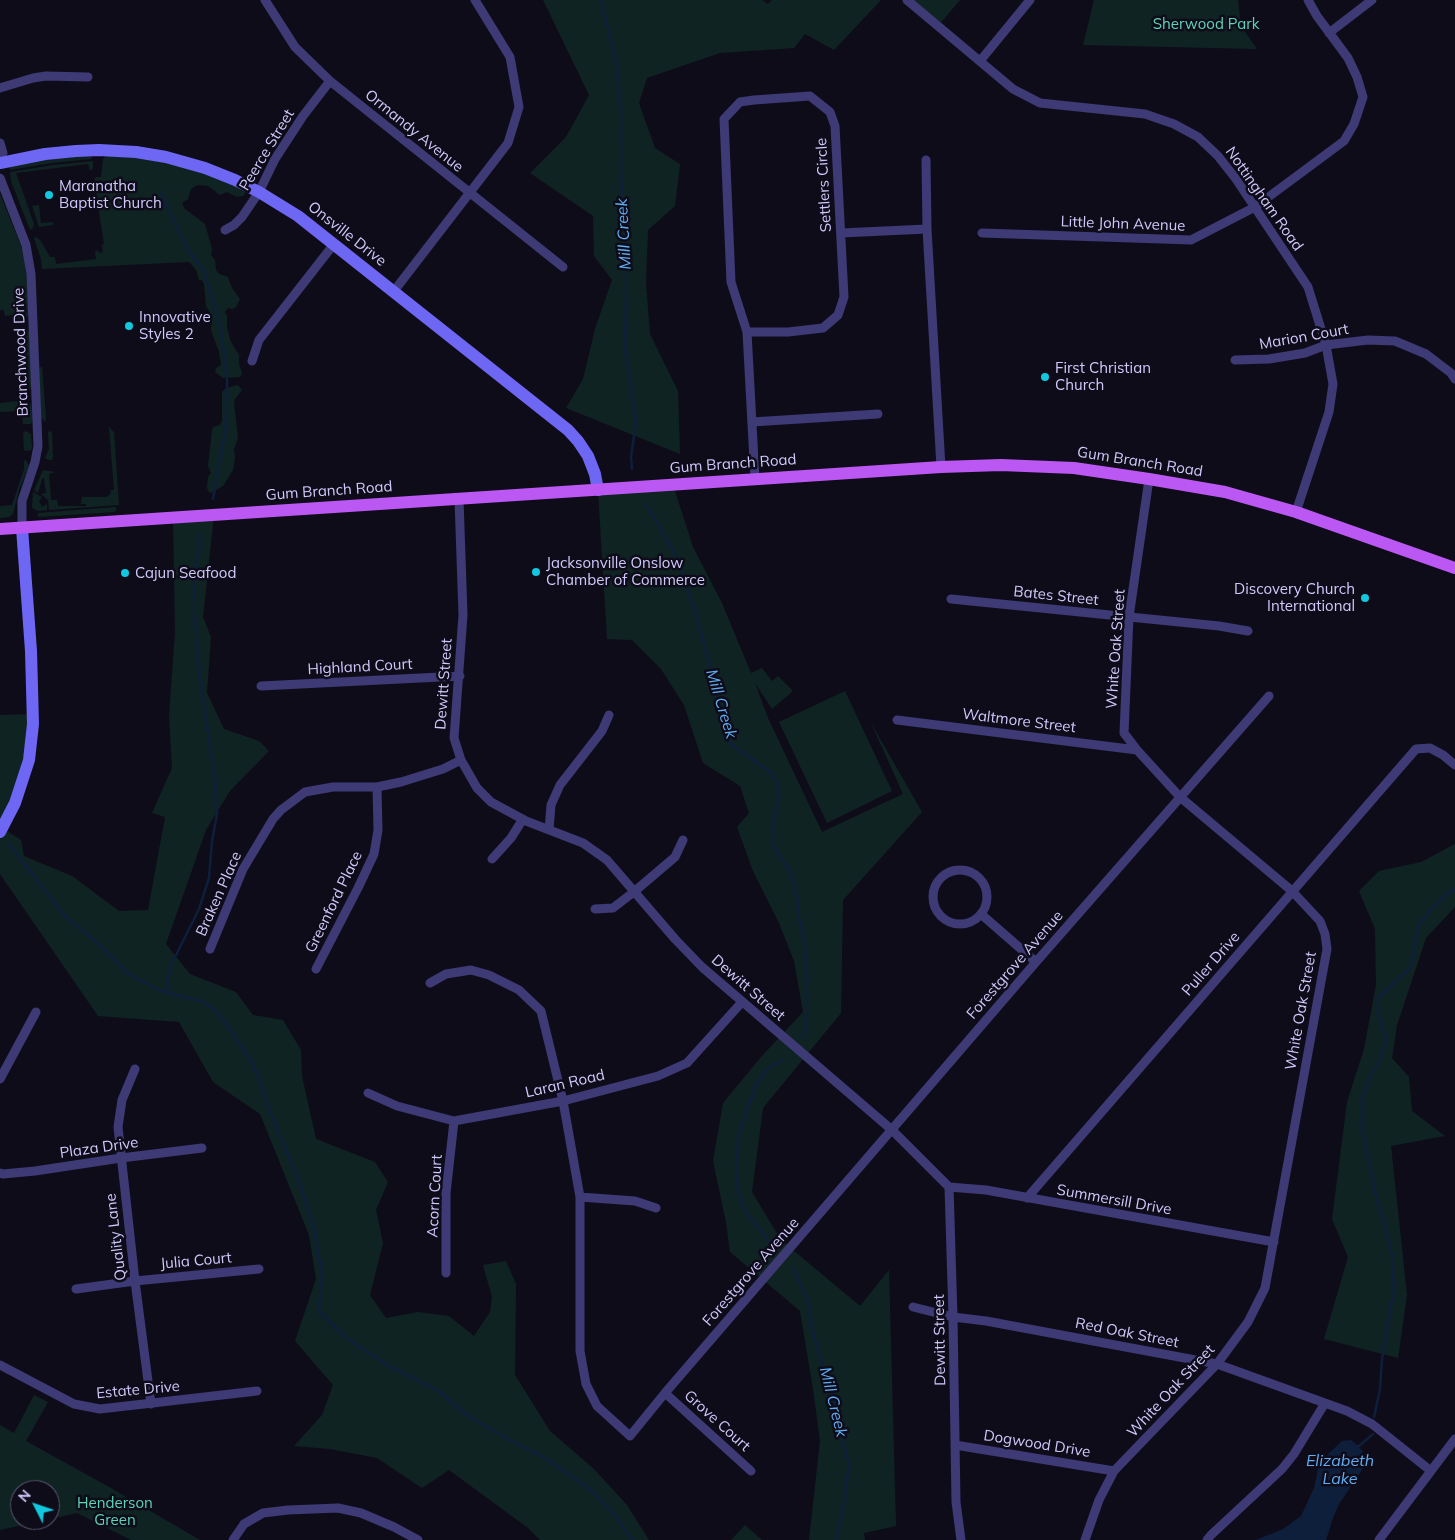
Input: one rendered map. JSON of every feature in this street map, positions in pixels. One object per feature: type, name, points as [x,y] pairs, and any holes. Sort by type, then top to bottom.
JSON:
[{"type":"main road","name":"Gum Branch Road","points":[[0,530],[756,479],[1001,465],[1074,468],[1225,492],[1296,512],[1455,568]]},
{"type":"street","points":[[394,291],[508,144],[519,107],[510,57],[475,0]]},
{"type":"street","name":"Nottingham Road","points":[[907,0],[1013,89],[1040,103],[1145,114],[1174,124],[1198,137],[1218,156],[1255,207],[1308,287],[1326,345],[1333,384],[1329,412],[1296,512]]},
{"type":"street","points":[[980,61],[1030,0]]},
{"type":"street","name":"Little John Avenue","points":[[982,233],[1191,240],[1255,207],[1344,142],[1354,124],[1363,97],[1357,77],[1348,58],[1308,0]]},
{"type":"street","points":[[1329,33],[1372,0]]},
{"type":"street","name":"Ormandy Avenue","points":[[270,2],[295,47],[330,81],[564,267]]},
{"type":"street","points":[[0,88],[46,76],[88,77]]},
{"type":"street","name":"Peerce Street","points":[[224,230],[234,225],[242,217],[259,192],[275,159],[303,116],[330,81]]},
{"type":"street","name":"Settlers Circle","points":[[747,332],[788,332],[823,328],[838,315],[844,297],[835,126],[830,112],[810,96],[740,102],[724,119],[731,282],[747,332],[756,479]]},
{"type":"street","points":[[0,143],[3,153],[0,158]]},
{"type":"street","name":"Onsville Drive","points":[[0,163],[45,154],[76,151],[136,152],[166,157],[205,168],[229,177],[259,192],[288,209],[334,244],[568,430],[588,456],[595,474],[598,490]]},
{"type":"street","points":[[926,160],[927,229],[941,467]]},
{"type":"street","name":"Branchwood Drive","points":[[0,178],[26,245],[31,274],[38,446],[35,462],[22,501],[22,528]]},
{"type":"street","points":[[841,233],[927,229]]},
{"type":"street","points":[[252,361],[259,340],[334,244]]},
{"type":"street","name":"Marion Court","points":[[1235,360],[1269,359],[1305,353],[1326,345],[1368,340],[1395,341],[1426,354],[1455,379]]},
{"type":"street","points":[[752,422],[878,414]]},
{"type":"street","name":"White Oak Street","points":[[1084,1540],[1098,1500],[1114,1470],[1217,1364],[1248,1322],[1266,1288],[1327,949],[1320,921],[1292,891],[1180,797],[1124,733],[1129,617],[1149,479]]},
{"type":"street","name":"Dewitt Street","points":[[459,499],[463,615],[454,738],[461,760],[477,788],[491,802],[523,819],[583,843],[607,860],[675,939],[702,967],[892,1130],[949,1187],[956,1502],[961,1540]]},
{"type":"street","points":[[0,832],[15,803],[29,760],[33,724],[31,651],[22,528]]},
{"type":"street","name":"Bates Street","points":[[951,599],[1219,626],[1248,631]]},
{"type":"street","name":"Highland Court","points":[[261,686],[460,676]]},
{"type":"street","name":"Forestgrove Avenue","points":[[430,982],[446,974],[471,970],[490,975],[519,990],[541,1011],[563,1100],[580,1197],[580,1351],[586,1384],[597,1406],[630,1436],[664,1393],[1036,962],[1269,696]]},
{"type":"street","points":[[549,830],[551,805],[560,785],[602,731],[609,715]]},
{"type":"street","name":"Waltmore Street","points":[[897,720],[1137,750]]},
{"type":"street","name":"Puller Drive","points":[[1027,1198],[1416,749],[1430,748],[1443,754],[1455,765]]},
{"type":"street","name":"Braken Place","points":[[210,949],[243,869],[273,819],[281,810],[304,792],[334,787],[377,787],[402,782],[442,769],[461,760]]},
{"type":"street","name":"Greenford Place","points":[[316,969],[374,854],[378,830],[377,787]]},
{"type":"street","points":[[492,859],[511,838],[523,819]]},
{"type":"street","points":[[595,909],[613,908],[635,891],[675,857],[683,840]]},
{"type":"street","points":[[952,871],[972,872],[985,884],[988,895],[982,915],[972,922],[962,925],[948,922],[936,910],[933,900],[935,887],[941,878],[952,871]]},
{"type":"street","points":[[982,915],[1036,962]]},
{"type":"street","name":"Laran Road","points":[[368,1093],[397,1106],[454,1121],[563,1100],[658,1076],[688,1063],[742,1002]]},
{"type":"street","points":[[0,1079],[36,1012]]},
{"type":"street","name":"Quality Lane","points":[[135,1069],[122,1100],[118,1127],[120,1158],[151,1404]]},
{"type":"street","name":"Acorn Court","points":[[446,1273],[446,1193],[454,1121]]},
{"type":"street","name":"Plaza Drive","points":[[0,1173],[35,1171],[202,1148]]},
{"type":"street","name":"Summersill Drive","points":[[949,1187],[986,1190],[1274,1242]]},
{"type":"street","points":[[580,1197],[635,1201],[656,1208]]},
{"type":"street","name":"Julia Court","points":[[76,1289],[135,1281],[259,1269]]},
{"type":"street","name":"Red Oak Street","points":[[913,1307],[953,1317],[986,1321],[1217,1364],[1325,1404],[1372,1424],[1431,1471]]},
{"type":"street","name":"Estate Drive","points":[[0,1365],[74,1404],[100,1409],[257,1391]]},
{"type":"street","name":"Grove Court","points":[[664,1393],[751,1471]]},
{"type":"street","points":[[1207,1540],[1210,1535],[1282,1469],[1294,1454],[1325,1404]]},
{"type":"street","points":[[1380,1540],[1455,1439]]},
{"type":"street","name":"Dogwood Drive","points":[[955,1444],[1114,1470]]},
{"type":"street","points":[[233,1540],[244,1524],[263,1514],[288,1510],[338,1508],[361,1514],[394,1527],[418,1540]]},
{"type":"green space","points":[[543,0],[762,0],[768,4],[772,0],[881,0],[834,50],[805,34],[794,48],[720,53],[647,78],[639,103],[655,148],[680,164],[675,206],[648,230],[646,283],[650,334],[678,391],[680,454],[566,408],[583,379],[595,329],[612,280],[594,256],[593,216],[530,173],[566,137],[589,95]]},
{"type":"green space","points":[[907,0],[960,0],[938,26]]},
{"type":"green space","name":"Sherwood Park","points":[[1094,0],[1238,0],[1241,26],[1257,49],[1083,45]]},
{"type":"green space","points":[[107,154],[184,165],[246,191],[244,195],[237,197],[227,192],[220,195],[208,186],[197,185],[191,189],[188,199],[182,203],[184,208],[205,224],[216,270],[219,274],[228,277],[232,288],[240,299],[236,307],[228,308],[225,312],[231,342],[239,355],[242,373],[240,377],[223,378],[215,372],[216,368],[221,365],[219,352],[211,330],[212,316],[206,306],[204,284],[202,280],[199,280],[196,270],[189,262],[42,269],[41,259],[34,238],[36,237],[40,240],[50,257],[55,257],[56,264],[96,259],[95,252],[98,250],[99,253],[103,252],[102,245],[104,244],[94,180],[96,177],[101,177],[103,159]]},
{"type":"green space","points":[[91,156],[92,159],[10,170],[10,166],[35,159]]},
{"type":"green space","points":[[93,161],[93,168],[90,171],[88,164],[16,173],[34,224],[30,230],[11,181],[10,172]]},
{"type":"green space","points":[[0,194],[24,256],[29,314],[25,320],[13,318],[12,315],[5,316],[4,310],[0,310]]},
{"type":"green space","points":[[39,205],[41,223],[53,222],[53,225],[39,227],[32,206]]},
{"type":"green space","points":[[23,327],[29,332],[32,384],[30,390],[24,392],[19,388],[25,385]]},
{"type":"green space","points":[[42,366],[45,422],[41,417],[39,369]]},
{"type":"green space","points":[[238,385],[242,390],[234,403],[238,438],[234,449],[233,470],[223,486],[211,493],[207,488],[208,477],[211,473],[208,466],[212,430],[213,427],[220,425],[222,421],[222,392],[226,388]]},
{"type":"green space","points":[[25,400],[31,404],[33,419],[31,424],[23,424],[21,411],[0,412],[0,403]]},
{"type":"green space","points":[[109,427],[114,432],[119,505],[49,510],[48,500],[41,494],[46,493],[44,478],[38,493],[34,490],[43,470],[55,472],[49,474],[51,500],[57,500],[58,506],[86,506],[86,504],[81,504],[82,497],[106,497],[110,495],[111,490],[114,490]]},
{"type":"green space","points":[[26,431],[31,434],[32,448],[26,451],[24,450],[23,433]]},
{"type":"green space","points":[[52,431],[53,457],[52,460],[49,460],[45,458],[49,449],[48,432]]},
{"type":"green space","points":[[24,460],[27,461],[29,466],[19,490],[13,514],[9,517],[0,518],[0,506],[12,505],[24,469]]},
{"type":"green space","points":[[673,485],[693,547],[722,603],[751,673],[762,668],[772,681],[778,676],[793,691],[772,709],[755,683],[768,718],[822,832],[903,794],[871,723],[922,812],[843,900],[841,1013],[763,1108],[752,1192],[781,1240],[860,1306],[889,1270],[896,1526],[864,1533],[865,1540],[809,1540],[820,1441],[800,1311],[730,1252],[726,1222],[713,1161],[723,1103],[761,1057],[803,1012],[794,961],[779,923],[753,871],[737,827],[749,813],[740,786],[703,763],[684,705],[661,669],[632,640],[607,639],[598,490]]},
{"type":"green space","points":[[33,492],[42,497],[39,501],[42,507],[47,504],[47,510],[38,511],[32,508]]},
{"type":"green space","points":[[115,507],[117,509],[114,512],[38,517],[38,513]]},
{"type":"green space","points":[[214,515],[203,617],[211,637],[207,693],[224,729],[259,741],[269,751],[230,791],[206,830],[166,944],[190,974],[236,992],[253,1015],[283,1020],[301,1050],[302,1076],[316,1139],[375,1162],[388,1182],[376,1210],[383,1243],[370,1295],[386,1318],[418,1312],[449,1316],[474,1336],[490,1312],[492,1297],[483,1265],[506,1261],[516,1284],[515,1375],[550,1431],[594,1469],[627,1505],[649,1540],[540,1540],[528,1528],[449,1470],[422,1488],[377,1458],[330,1449],[294,1446],[322,1415],[333,1385],[295,1341],[316,1279],[309,1235],[260,1114],[213,1082],[179,1022],[98,1016],[0,874],[0,715],[34,714],[33,724],[2,828],[21,840],[24,856],[72,876],[119,911],[148,910],[165,817],[152,813],[172,768],[169,716],[175,632],[173,518]]},
{"type":"green space","points":[[845,691],[892,791],[827,823],[779,722]]},
{"type":"green space","points":[[1455,844],[1455,907],[1426,938],[1397,1025],[1392,1058],[1409,1077],[1412,1111],[1445,1136],[1391,1146],[1407,1295],[1398,1358],[1324,1339],[1348,1257],[1332,1219],[1347,1102],[1364,1049],[1376,985],[1375,929],[1359,891],[1379,871],[1421,862]]},
{"type":"green space","name":"Henderson Green","points":[[34,1395],[48,1402],[26,1441],[200,1540],[131,1540],[77,1513],[60,1517],[60,1480],[10,1480],[10,1528],[0,1530],[0,1425],[14,1433]]},
{"type":"green space","points":[[745,1525],[762,1540],[731,1540]]},
{"type":"water","name":"Elizabeth Lake","points":[[1351,1440],[1362,1450],[1366,1464],[1339,1504],[1326,1540],[1256,1540],[1283,1529],[1301,1516],[1314,1488],[1318,1469],[1324,1458],[1342,1441]]},
{"type":"waterway","name":"Mill Creek","points":[[601,0],[616,62],[620,100],[620,167],[627,262],[625,349],[636,422],[631,457],[632,469]]},
{"type":"waterway","points":[[160,192],[188,250],[204,272],[221,328],[227,380],[227,411],[213,499]]},
{"type":"waterway","name":"Mill Creek","points":[[646,504],[673,550],[680,567],[698,621],[713,676],[724,729],[731,744],[770,772],[777,782],[779,799],[774,816],[772,840],[793,880],[803,933],[807,975],[806,1027],[802,1038]]},
{"type":"waterway","points":[[169,993],[167,980],[172,963],[199,909],[209,878],[212,841],[217,814],[215,779],[200,680],[195,619],[194,576],[201,534]]},
{"type":"waterway","points":[[8,843],[65,916],[129,974],[161,991],[204,1002],[215,1010],[234,1034],[251,1061],[260,1081],[268,1107],[298,1179],[314,1228],[322,1275],[320,1312],[345,1337],[387,1365],[437,1390],[467,1415],[541,1456],[573,1477],[596,1495],[612,1512],[632,1540]]},
{"type":"waterway","points":[[1374,1417],[1380,1389],[1382,1359],[1394,1288],[1392,1255],[1379,1209],[1364,1140],[1362,1101],[1367,1083],[1380,1059],[1386,1041],[1378,1012],[1379,997],[1409,969],[1412,963],[1418,926],[1429,912],[1448,893],[1455,889]]},
{"type":"waterway","name":"Mill Creek","points":[[773,1247],[742,1204],[737,1186],[736,1162],[739,1135],[755,1087],[768,1068],[783,1060]]},
{"type":"waterway","name":"Mill Creek","points":[[793,1268],[807,1299],[813,1332],[826,1378],[831,1388],[849,1466],[836,1540]]},
{"type":"waterway","points":[[1356,1446],[1359,1446],[1373,1434]]},
{"type":"place","name":"Maranatha Baptist Church","points":[[49,195]]},
{"type":"place","name":"Innovative Styles 2","points":[[129,326]]},
{"type":"place","name":"First Christian Church","points":[[1045,377]]},
{"type":"place","name":"Jacksonville Onslow Chamber of Commerce","points":[[536,572]]},
{"type":"place","name":"Cajun Seafood","points":[[125,573]]},
{"type":"place","name":"Discovery Church International","points":[[1365,598]]}]
